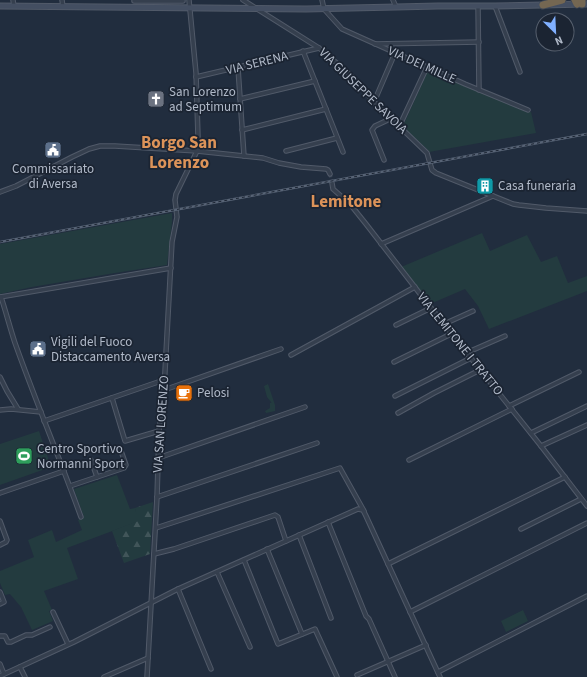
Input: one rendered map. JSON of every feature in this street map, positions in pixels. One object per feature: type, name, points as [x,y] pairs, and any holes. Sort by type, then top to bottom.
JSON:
[{"type":"highway","points":[[543,5],[562,0]]},
{"type":"main road","points":[[0,6],[63,7],[134,3],[186,8],[324,9],[543,5],[581,2]]},
{"type":"street","points":[[13,0],[14,6]]},
{"type":"street","points":[[62,0],[63,7]]},
{"type":"street","name":"VIA SAN LORENZO","points":[[147,677],[156,528],[159,431],[164,390],[172,242],[177,217],[175,200],[176,194],[196,151],[198,137],[196,77],[192,31],[186,8],[189,0]]},
{"type":"street","name":"VIA GIUSEPPE SAVOIA","points":[[242,0],[318,48],[345,70],[390,119],[427,152],[432,170],[493,196]]},
{"type":"street","points":[[322,0],[324,9]]},
{"type":"street","points":[[393,0],[396,8]]},
{"type":"street","points":[[435,0],[438,6]]},
{"type":"street","points":[[134,3],[183,1],[186,8]]},
{"type":"street","points":[[478,6],[479,90]]},
{"type":"street","points":[[495,6],[520,72]]},
{"type":"street","name":"VIA DEI MILLE","points":[[324,9],[342,29],[479,90],[528,110]]},
{"type":"street","points":[[374,44],[479,42]]},
{"type":"street","name":"VIA SERENA","points":[[196,77],[318,48]]},
{"type":"street","points":[[302,52],[343,152]]},
{"type":"street","points":[[374,102],[395,53]]},
{"type":"street","points":[[399,127],[427,67]]},
{"type":"street","points":[[238,68],[244,156]]},
{"type":"street","points":[[240,99],[314,81]]},
{"type":"street","points":[[242,130],[326,110]]},
{"type":"street","points":[[384,160],[372,130],[375,126],[390,119]]},
{"type":"street","points":[[286,151],[337,138]]},
{"type":"street","points":[[0,192],[16,186],[89,149],[100,146],[196,151],[263,158],[301,167],[326,169],[330,174]]},
{"type":"street","name":"VIA LEMITONE I TRATTO","points":[[332,183],[333,189],[350,204],[587,506]]},
{"type":"street","points":[[381,244],[493,196],[519,205],[587,211]]},
{"type":"street","points":[[81,517],[15,343],[0,297],[171,268]]},
{"type":"street","points":[[291,355],[415,288]]},
{"type":"street","points":[[396,325],[431,308]]},
{"type":"street","points":[[444,324],[473,311]]},
{"type":"street","points":[[394,362],[452,334]]},
{"type":"street","points":[[466,353],[504,336]]},
{"type":"street","points":[[164,390],[281,349]]},
{"type":"street","points":[[395,396],[471,358]]},
{"type":"street","points":[[398,413],[480,370]]},
{"type":"street","points":[[409,460],[579,372]]},
{"type":"street","points":[[0,377],[6,391],[18,409]]},
{"type":"street","points":[[44,421],[164,380]]},
{"type":"street","points":[[112,398],[125,441],[159,431]]},
{"type":"street","points":[[531,433],[587,406]]},
{"type":"street","points":[[158,458],[305,407]]},
{"type":"street","points":[[0,410],[18,409],[41,412]]},
{"type":"street","points":[[541,446],[587,425]]},
{"type":"street","points":[[157,496],[318,443]]},
{"type":"street","points":[[70,486],[124,468],[126,465],[121,451]]},
{"type":"street","points":[[92,460],[97,477]]},
{"type":"street","points":[[156,528],[340,468],[366,516]]},
{"type":"street","points":[[0,493],[64,471]]},
{"type":"street","points":[[388,564],[565,477]]},
{"type":"street","points":[[521,529],[581,499]]},
{"type":"street","points":[[0,676],[178,589],[358,509],[363,510],[366,516],[440,677]]},
{"type":"street","points":[[154,554],[174,549],[275,515],[278,517],[286,541]]},
{"type":"street","points":[[0,521],[7,540],[0,545]]},
{"type":"street","points":[[328,522],[366,616],[369,619],[395,677]]},
{"type":"street","points":[[410,612],[587,523]]},
{"type":"street","points":[[299,535],[331,618]]},
{"type":"street","points":[[267,549],[302,634]]},
{"type":"street","points":[[244,560],[278,644],[315,629],[337,677]]},
{"type":"street","points":[[217,572],[250,647]]},
{"type":"street","points":[[178,589],[211,669]]},
{"type":"street","points":[[0,592],[4,602],[0,604]]},
{"type":"street","points":[[438,672],[587,596]]},
{"type":"street","points":[[53,612],[68,644]]},
{"type":"street","points":[[0,636],[5,636],[8,642],[11,642],[50,627]]},
{"type":"street","points":[[357,674],[426,645]]},
{"type":"street","points":[[104,677],[148,658]]},
{"type":"street","points":[[0,664],[4,674]]},
{"type":"street","points":[[20,667],[25,677]]},
{"type":"green space","points":[[430,70],[531,112],[536,133],[429,152],[403,126],[428,71]]},
{"type":"green space","points":[[172,213],[167,265],[32,287],[0,294],[0,244]]},
{"type":"green space","points":[[482,233],[490,251],[527,235],[541,262],[557,256],[568,283],[587,276],[587,291],[489,329],[478,306],[465,289],[430,304],[401,267]]},
{"type":"green space","points":[[268,384],[275,405],[275,411],[266,413],[265,411],[270,408],[270,403],[272,402],[267,397],[264,386]]},
{"type":"green space","name":"Centro Sportivo Normanni Sport","points":[[39,431],[51,467],[0,485],[0,444]]},
{"type":"green space","points":[[117,475],[130,509],[135,508],[139,521],[67,548],[78,579],[44,591],[52,610],[49,611],[53,621],[32,630],[21,607],[10,594],[5,595],[0,583],[0,571],[34,557],[28,540],[52,530],[56,542],[82,530],[78,520],[84,517],[74,489]]},
{"type":"green space","points":[[153,502],[150,554],[124,563],[112,531],[138,521],[135,508]]},
{"type":"green space","points":[[523,610],[528,621],[506,632],[501,621]]},
{"type":"tunnel","points":[[330,174],[332,183]]},
{"type":"railway","points":[[0,242],[587,134]]},
{"type":"place","name":"San Lorenzo ad Septimum","points":[[156,99]]},
{"type":"place","name":"Commissariato di Aversa","points":[[53,150]]},
{"type":"place","name":"Casa funeraria","points":[[485,186]]},
{"type":"place","name":"Vigili del Fuoco Distaccamento Aversa","points":[[38,349]]},
{"type":"place","name":"Pelosi","points":[[184,393]]},
{"type":"place","name":"Centro Sportivo Normanni Sport","points":[[24,456]]},
{"type":"district","name":"Borgo San Lorenzo","points":[[179,153]]},
{"type":"district","name":"Lemitone","points":[[346,202]]}]
